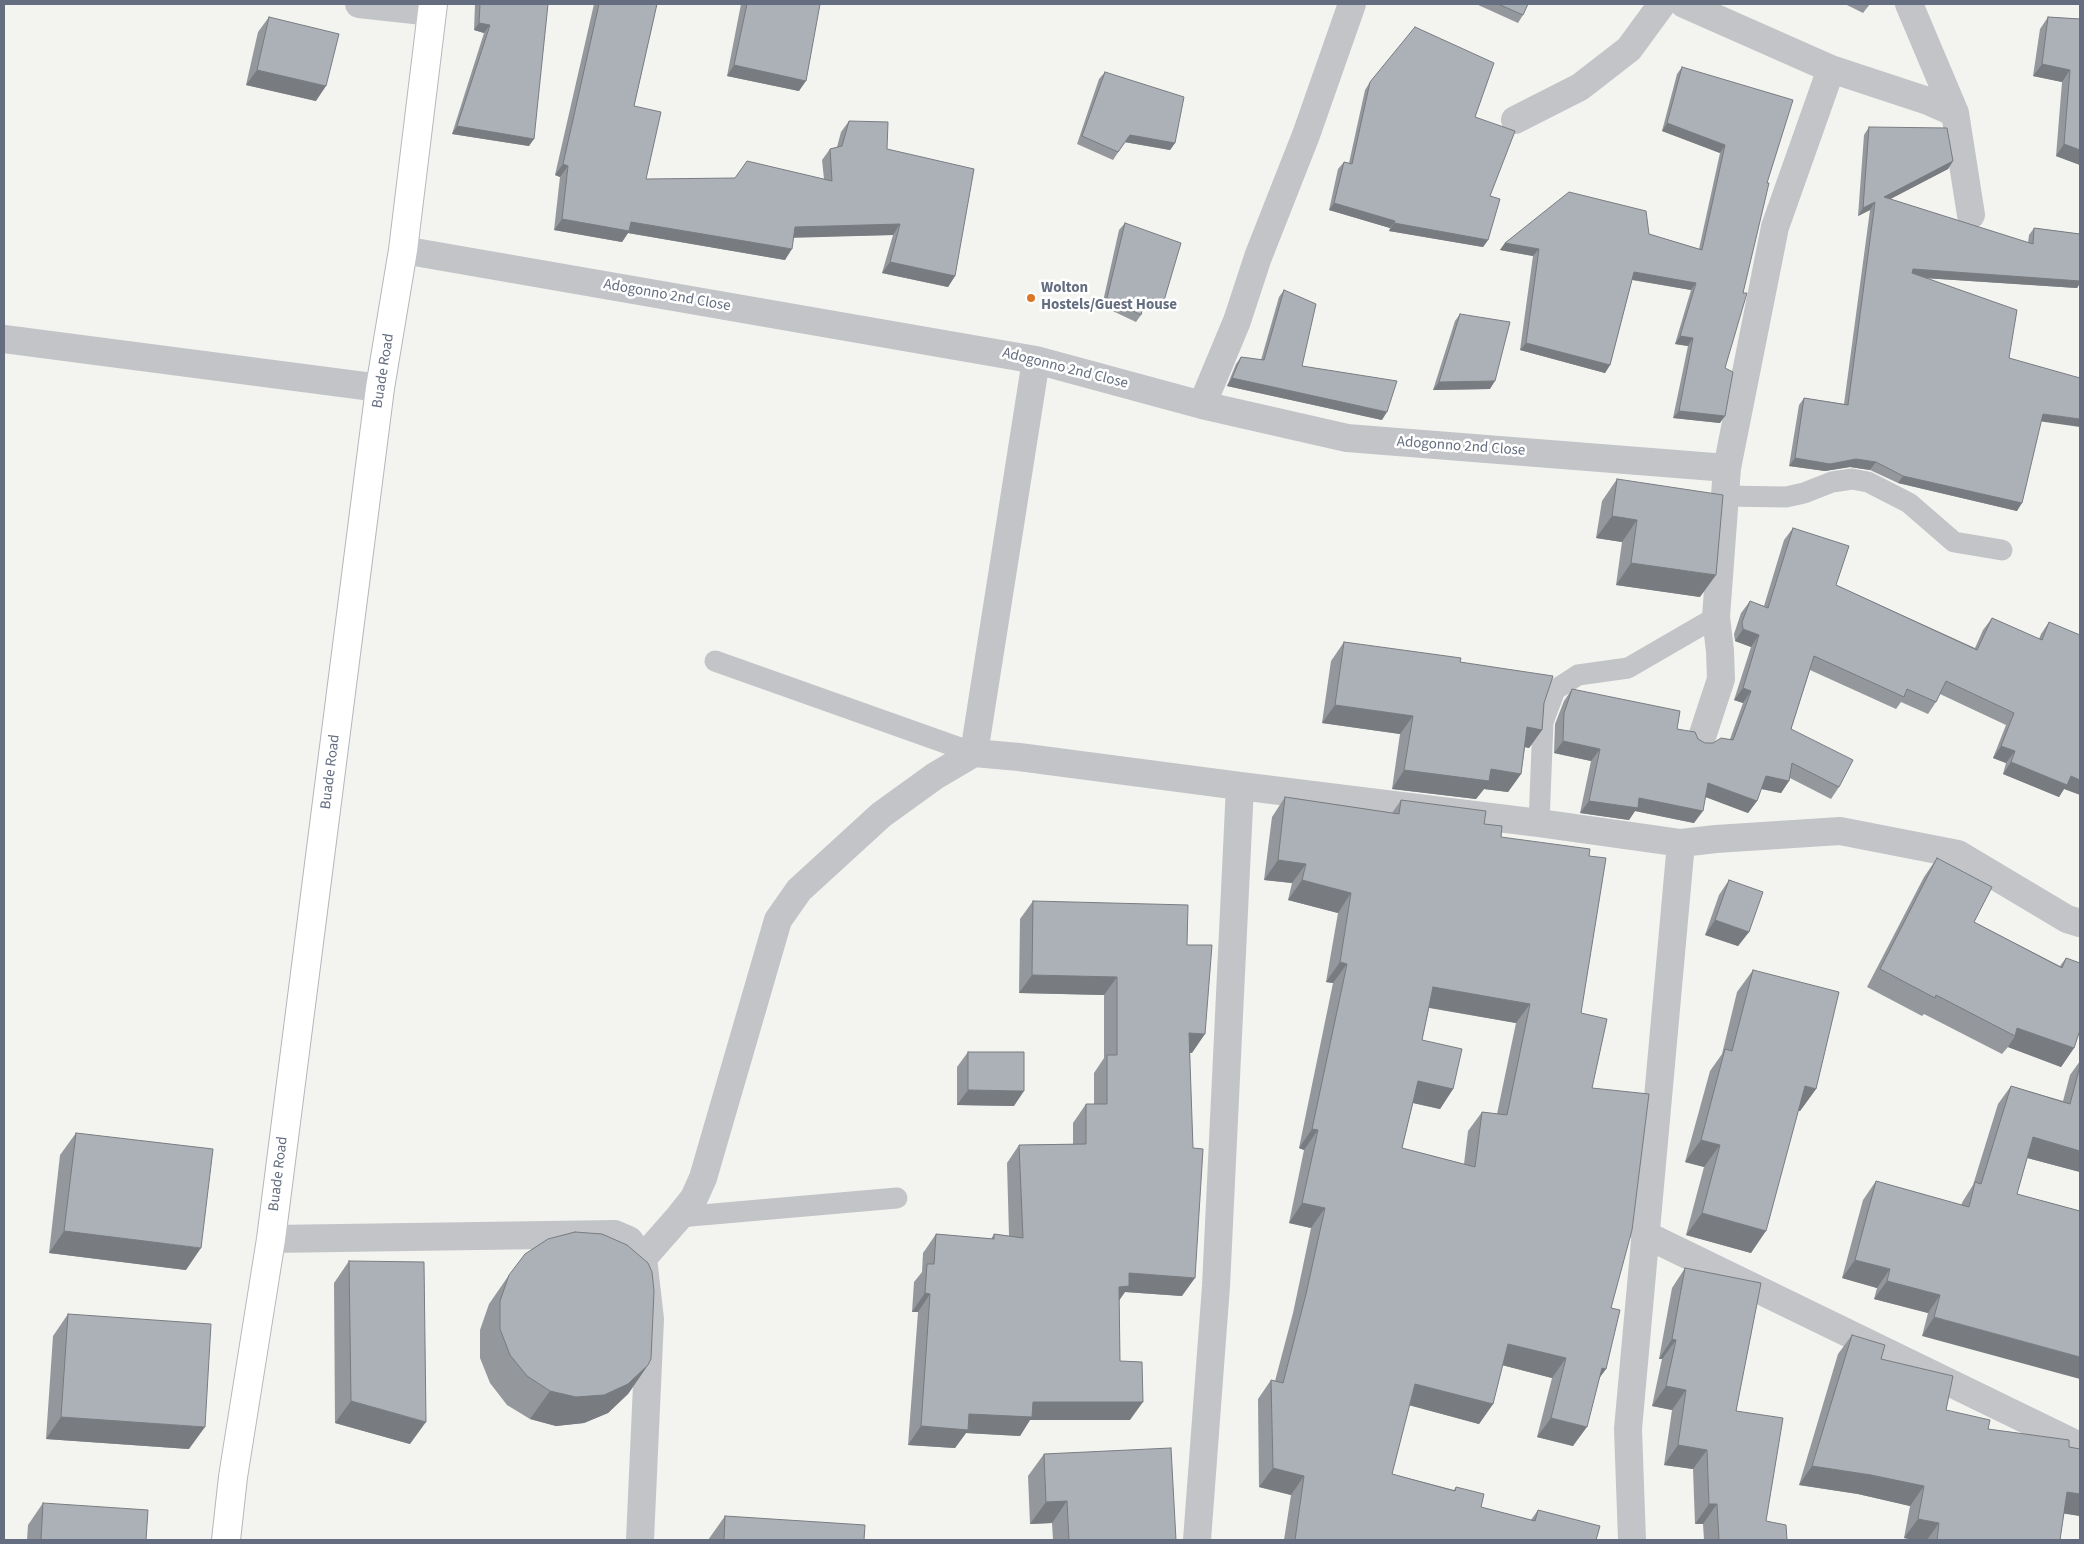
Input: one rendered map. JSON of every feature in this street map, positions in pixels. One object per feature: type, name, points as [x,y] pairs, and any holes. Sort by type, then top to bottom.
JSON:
[{"type":"street","points":[[359,4],[433,8]]},
{"type":"street","points":[[1202,405],[1237,321],[1258,257],[1306,136],[1352,4]]},
{"type":"street","points":[[1515,120],[1580,87],[1629,49],[1662,4]]},
{"type":"street","points":[[1684,4],[1831,69],[1928,101],[1955,113]]},
{"type":"street","points":[[1909,4],[1955,113],[1971,215]]},
{"type":"street","name":"Buade Road","points":[[226,1540],[233,1477],[271,1239],[380,388],[403,250],[433,8]]},
{"type":"street","points":[[1701,740],[1721,679],[1716,617],[1728,468],[1775,227],[1831,69]]},
{"type":"street","name":"Adogonno 2nd Close","points":[[403,250],[1036,360],[1202,405],[1347,438],[1728,468]]},
{"type":"street","points":[[4,339],[380,388]]},
{"type":"street","points":[[974,753],[1036,360]]},
{"type":"street","points":[[643,1258],[694,1198],[703,1178],[778,920],[799,890],[882,815],[935,776],[974,753],[1539,822],[1681,843],[1840,831],[1958,854],[2067,919],[2080,923]]},
{"type":"street","points":[[1197,1540],[1216,1286],[1240,786]]},
{"type":"street","points":[[1632,1540],[1628,1429],[1644,1234],[1681,843]]},
{"type":"street","points":[[271,1239],[615,1234],[629,1240],[643,1258],[650,1319],[640,1540]]},
{"type":"street","points":[[1644,1234],[2080,1446]]},
{"type":"lane","points":[[1725,496],[1786,497],[1804,493],[1832,482],[1852,479],[1868,482],[1909,503],[1954,542],[2002,550]]},
{"type":"lane","points":[[1539,822],[1543,722],[1555,690],[1578,675],[1628,668],[1716,617]]},
{"type":"lane","points":[[715,661],[974,753]]},
{"type":"lane","points":[[679,1217],[897,1198]]},
{"type":"building","points":[[480,4],[548,4],[534,139],[457,126],[490,25],[479,23]]},
{"type":"building","points":[[599,4],[657,4],[634,106],[661,112],[646,179],[735,178],[747,161],[832,181],[830,149],[842,146],[849,121],[888,122],[887,149],[974,169],[955,276],[890,262],[900,224],[795,227],[792,249],[631,222],[629,231],[562,219],[568,166],[563,164]]},
{"type":"building","points":[[747,4],[820,4],[806,81],[734,65]]},
{"type":"building","points":[[1498,4],[1528,4],[1523,15]]},
{"type":"building","points":[[269,17],[339,34],[326,86],[257,70]]},
{"type":"building","points":[[2048,17],[2080,19],[2080,150],[2064,144],[2070,70],[2042,64]]},
{"type":"building","points":[[1415,27],[1494,63],[1475,117],[1515,131],[1490,196],[1500,199],[1488,240],[1394,223],[1395,221],[1334,203],[1344,162],[1352,164],[1370,82]]},
{"type":"building","points":[[1682,67],[1793,100],[1767,183],[1769,183],[1743,293],[1747,293],[1725,368],[1733,372],[1725,416],[1679,411],[1693,338],[1680,336],[1696,283],[1634,272],[1610,365],[1526,343],[1539,249],[1505,243],[1569,192],[1646,211],[1649,234],[1702,250],[1725,145],[1667,123]]},
{"type":"building","points":[[1105,72],[1184,97],[1175,143],[1130,135],[1118,152],[1082,136]]},
{"type":"building","points":[[1869,127],[1947,128],[1953,161],[1884,197],[2033,244],[2034,228],[2080,234],[2080,281],[1913,269],[1912,273],[2017,310],[2009,358],[2080,378],[2080,419],[2043,414],[2022,503],[1903,476],[1876,462],[1856,459],[1830,464],[1795,458],[1804,398],[1848,405],[1875,202],[1863,208]]},
{"type":"building","points":[[1125,223],[1181,243],[1163,304],[1145,298],[1141,315],[1107,298]]},
{"type":"building","points":[[1284,290],[1316,304],[1302,366],[1397,381],[1387,412],[1232,378],[1241,357],[1264,360]]},
{"type":"building","points":[[1460,314],[1510,322],[1495,381],[1439,382]]},
{"type":"building","points":[[1617,479],[1723,495],[1716,575],[1631,563],[1637,520],[1612,516]]},
{"type":"building","points":[[1793,528],[1849,546],[1836,585],[1977,650],[1992,618],[2042,640],[2049,622],[2080,635],[2080,780],[2071,776],[2067,785],[2011,762],[2015,751],[2001,746],[2014,713],[1946,681],[1936,702],[1907,689],[1904,697],[1814,656],[1791,729],[1853,760],[1839,787],[1792,763],[1789,781],[1766,776],[1757,801],[1708,783],[1703,811],[1639,798],[1638,808],[1589,801],[1600,749],[1563,741],[1564,713],[1572,689],[1680,711],[1677,729],[1695,732],[1698,739],[1705,743],[1713,743],[1721,738],[1733,740],[1751,691],[1743,688],[1759,635],[1743,629],[1742,622],[1750,601],[1768,608]]},
{"type":"building","points":[[1344,642],[1461,658],[1460,662],[1553,676],[1544,703],[1542,730],[1527,727],[1521,774],[1491,769],[1489,781],[1404,770],[1413,716],[1335,705]]},
{"type":"building","points":[[1285,797],[1399,814],[1401,800],[1486,811],[1484,824],[1502,826],[1501,837],[1590,849],[1589,856],[1606,858],[1581,1013],[1607,1019],[1592,1088],[1649,1094],[1632,1230],[1611,1308],[1620,1310],[1606,1369],[1602,1368],[1587,1427],[1551,1418],[1566,1358],[1508,1344],[1493,1404],[1415,1384],[1392,1474],[1455,1491],[1456,1487],[1484,1494],[1481,1507],[1535,1521],[1538,1510],[1600,1526],[1596,1540],[1295,1540],[1304,1476],[1273,1468],[1271,1380],[1283,1383],[1306,1294],[1325,1208],[1302,1203],[1318,1130],[1312,1129],[1347,964],[1340,962],[1351,893],[1302,880],[1306,864],[1278,860]],"holes":[[[1433,987],[1530,1004],[1507,1115],[1482,1112],[1475,1167],[1402,1148],[1418,1081],[1453,1089],[1462,1049],[1422,1040]]]},
{"type":"building","points":[[1937,858],[1992,887],[1974,922],[2062,968],[2066,958],[2080,963],[2080,1030],[2074,1048],[2017,1028],[2015,1036],[1936,995],[1935,998],[1880,969]]},
{"type":"building","points":[[1729,880],[1763,892],[1749,932],[1715,920]]},
{"type":"building","points":[[1033,901],[1188,905],[1187,945],[1212,945],[1205,1034],[1189,1033],[1193,1148],[1203,1149],[1195,1278],[1129,1273],[1129,1286],[1119,1287],[1120,1361],[1142,1362],[1143,1402],[1033,1402],[1032,1417],[969,1414],[968,1430],[921,1426],[930,1294],[925,1293],[927,1264],[934,1264],[936,1234],[994,1239],[994,1234],[1023,1238],[1019,1145],[1086,1144],[1086,1104],[1107,1104],[1107,1055],[1117,1055],[1117,977],[1032,975]]},
{"type":"building","points":[[1753,970],[1839,992],[1816,1089],[1805,1086],[1766,1231],[1702,1213],[1720,1145],[1701,1140],[1725,1049],[1732,1051]]},
{"type":"building","points":[[968,1052],[1024,1052],[1024,1091],[968,1090]]},
{"type":"building","points":[[2080,1066],[2080,1151],[2033,1137],[2017,1194],[2080,1211],[2080,1357],[1934,1317],[1940,1295],[1887,1281],[1890,1269],[1855,1260],[1876,1181],[1969,1207],[1975,1182],[1981,1184],[2011,1086],[2070,1104]]},
{"type":"building","points":[[76,1133],[213,1149],[201,1248],[64,1231]]},
{"type":"building","points":[[575,1232],[602,1234],[627,1245],[648,1263],[652,1272],[654,1291],[651,1359],[648,1365],[628,1384],[604,1395],[576,1397],[550,1391],[527,1376],[510,1355],[500,1329],[500,1301],[509,1275],[525,1254],[548,1239]]},
{"type":"building","points":[[349,1261],[424,1262],[426,1422],[351,1401]]},
{"type":"building","points":[[1685,1268],[1761,1283],[1736,1411],[1783,1418],[1766,1521],[1786,1525],[1787,1540],[1719,1540],[1717,1504],[1709,1504],[1707,1450],[1678,1445],[1686,1390],[1666,1386],[1676,1340],[1672,1339]]},
{"type":"building","points":[[68,1314],[211,1324],[205,1427],[61,1417]]},
{"type":"building","points":[[1852,1335],[1885,1345],[1881,1359],[1953,1376],[1946,1410],[1990,1420],[1988,1429],[2069,1440],[2069,1447],[2080,1449],[2080,1494],[2067,1492],[2060,1540],[1937,1540],[1939,1523],[1918,1519],[1924,1486],[1871,1475],[1812,1466]]},
{"type":"building","points":[[1171,1448],[1176,1540],[1069,1540],[1067,1501],[1046,1502],[1044,1454]]},
{"type":"building","points":[[43,1503],[148,1510],[146,1540],[41,1540]]},
{"type":"building","points":[[725,1516],[865,1525],[864,1540],[724,1540]]},
{"type":"place","name":"Wolton Hostels/Guest House","points":[[1031,298]]}]
